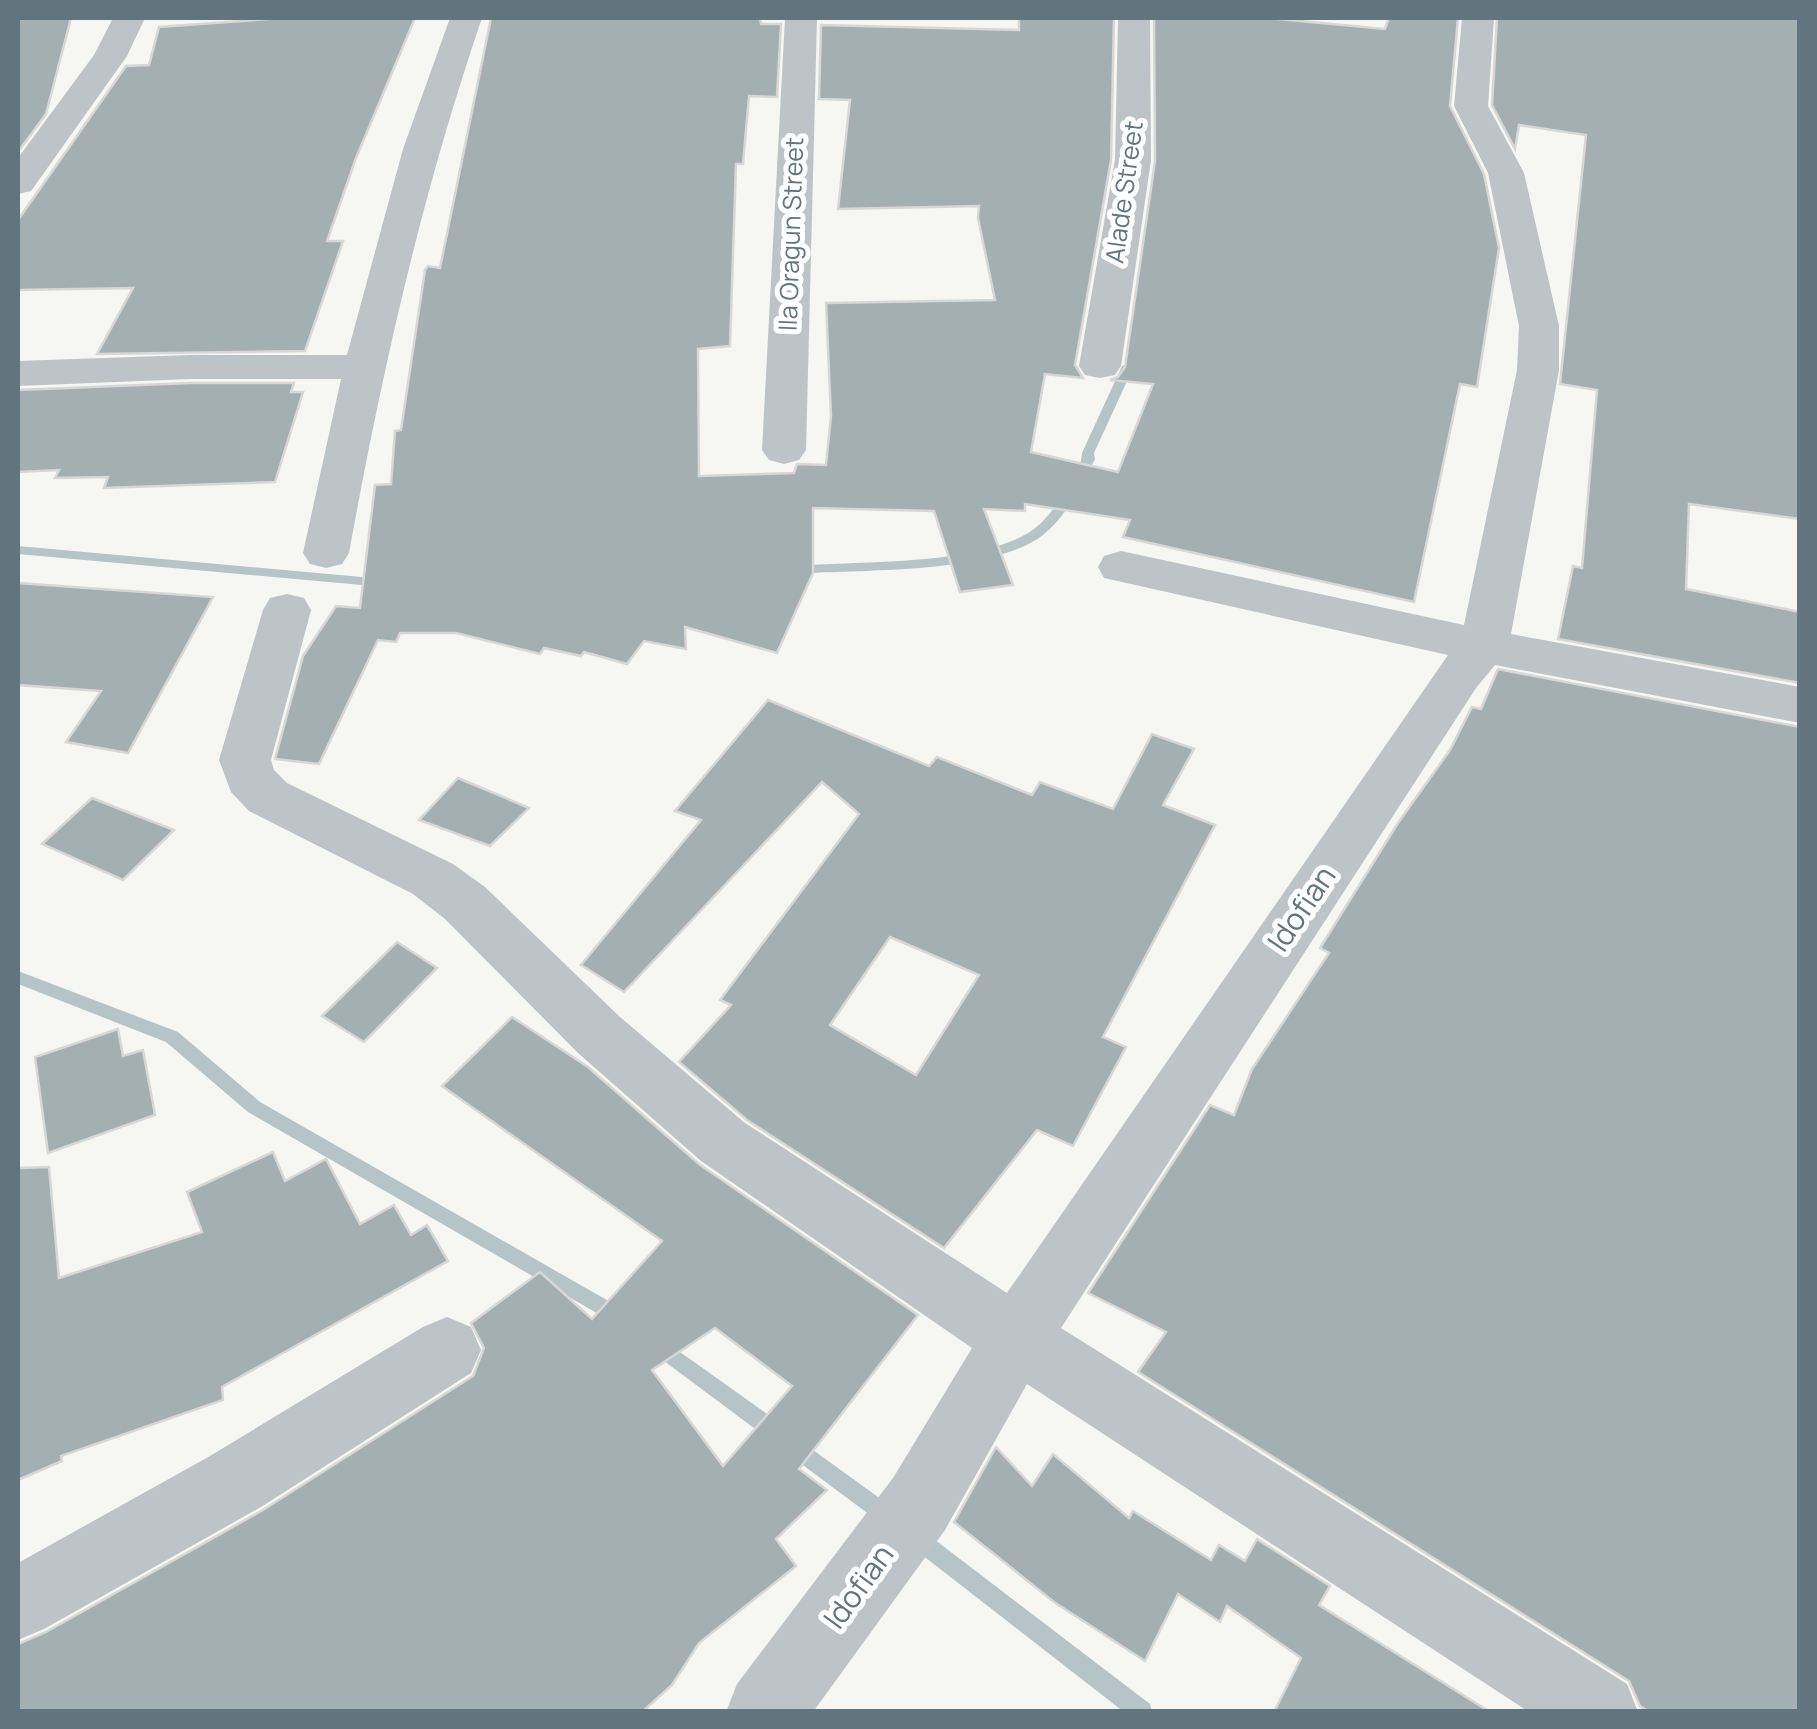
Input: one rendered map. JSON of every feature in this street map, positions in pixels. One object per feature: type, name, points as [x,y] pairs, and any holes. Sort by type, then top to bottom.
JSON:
[{"type":"street","points":[[18,184],[110,56],[129,18]]},
{"type":"street","points":[[326,553],[362,367],[406,196],[466,18]]},
{"type":"street","name":"Ila Oragun Street","points":[[784,450],[801,18]]},
{"type":"street","name":"Alade Street","points":[[1100,366],[1102,327],[1134,153],[1134,18]]},
{"type":"street","name":"Idofian","points":[[765,1712],[918,1504],[1016,1338],[1458,676],[1484,646],[1538,370],[1539,326],[1506,173],[1471,106],[1478,18]]},
{"type":"street","points":[[18,374],[362,367]]},
{"type":"street","points":[[1121,568],[1484,646],[1800,706]]},
{"type":"street","points":[[288,610],[245,760],[250,778],[268,797],[432,879],[465,903],[599,1035],[723,1142],[1016,1338],[1598,1712]]},
{"type":"street","points":[[18,1603],[153,1533],[447,1350]]},
{"type":"building","points":[[18,18],[71,18],[46,114],[18,152]]},
{"type":"building","points":[[283,18],[415,18],[356,158],[327,241],[343,241],[305,351],[97,354],[133,288],[18,290],[18,220],[126,66],[149,65],[159,27]]},
{"type":"building","points":[[491,18],[760,18],[761,24],[781,24],[777,97],[749,96],[743,164],[736,164],[730,346],[698,349],[699,476],[794,473],[797,464],[826,465],[831,416],[826,303],[995,300],[979,206],[838,209],[850,100],[819,99],[821,25],[1019,30],[1019,18],[1114,18],[1111,160],[1075,365],[1083,378],[1045,374],[1031,452],[1118,472],[1153,384],[1110,380],[1125,367],[1155,161],[1154,18],[1268,18],[1385,29],[1389,18],[1458,18],[1450,106],[1484,174],[1499,248],[1477,387],[1460,384],[1414,602],[1123,537],[1130,520],[1025,504],[1025,511],[984,509],[1013,585],[960,592],[934,511],[813,508],[813,573],[777,653],[685,627],[686,649],[644,641],[627,664],[584,652],[581,656],[544,648],[540,654],[456,633],[400,633],[396,642],[378,640],[319,764],[275,759],[303,656],[336,606],[360,608],[375,485],[391,484],[395,431],[401,430],[425,270],[428,266],[440,268]]},
{"type":"building","points":[[1497,18],[1800,18],[1800,519],[1689,504],[1686,589],[1800,612],[1800,683],[1558,639],[1573,566],[1582,568],[1597,390],[1560,384],[1586,135],[1519,125],[1515,149],[1492,105]]},
{"type":"building","points":[[294,383],[291,392],[303,392],[275,482],[104,488],[108,477],[55,478],[59,470],[18,472],[18,390]]},
{"type":"building","points":[[18,583],[213,597],[128,753],[66,742],[101,691],[18,685]]},
{"type":"building","points":[[1498,669],[1800,727],[1800,1712],[1650,1712],[1640,1706],[1629,1681],[1138,1372],[1166,1332],[1088,1293],[1210,1105],[1234,1115],[1252,1069],[1329,953],[1320,948],[1398,823],[1450,750],[1472,707],[1481,709]]},
{"type":"building","points":[[768,700],[929,766],[937,757],[1032,795],[1040,782],[1113,809],[1152,734],[1194,749],[1163,805],[1215,825],[1103,1037],[1126,1047],[1073,1146],[1037,1130],[944,1248],[747,1120],[679,1062],[731,1005],[720,1000],[859,814],[822,782],[624,992],[581,965],[701,820],[675,811]],"holes":[[[890,937],[979,975],[916,1075],[830,1025]]]},
{"type":"building","points":[[458,778],[529,808],[490,846],[419,820]]},
{"type":"building","points":[[92,798],[174,830],[123,880],[42,844]]},
{"type":"building","points":[[397,942],[437,968],[364,1042],[322,1016]]},
{"type":"building","points":[[512,1017],[588,1067],[699,1164],[918,1315],[799,1469],[827,1490],[776,1539],[796,1566],[699,1643],[672,1685],[642,1712],[18,1712],[18,1644],[263,1510],[473,1376],[484,1348],[471,1323],[540,1272],[592,1319],[662,1241],[442,1086]],"holes":[[[715,1328],[792,1386],[723,1466],[652,1370]]]},
{"type":"building","points":[[118,1029],[123,1056],[143,1050],[155,1115],[48,1153],[35,1057]]},
{"type":"building","points":[[273,1152],[285,1181],[326,1159],[360,1224],[394,1205],[411,1235],[427,1225],[448,1261],[222,1387],[223,1400],[61,1456],[62,1461],[18,1480],[18,1168],[49,1167],[59,1278],[202,1232],[187,1192]]},
{"type":"building","points":[[996,1447],[1032,1486],[1053,1454],[1129,1518],[1133,1511],[1211,1560],[1219,1545],[1245,1561],[1257,1539],[1330,1586],[1319,1605],[1490,1712],[1274,1712],[1301,1658],[1227,1606],[1220,1622],[1178,1594],[1145,1661],[1054,1602],[954,1522]]},
{"type":"waterway","points":[[794,570],[956,559],[1016,545],[1036,534],[1059,509],[1089,459],[1088,453],[1128,366]]},
{"type":"waterway","points":[[18,550],[384,583]]},
{"type":"waterway","points":[[18,977],[172,1037],[254,1107],[620,1317]]},
{"type":"waterway","points":[[659,1346],[777,1433]]},
{"type":"waterway","points":[[795,1447],[889,1517]]},
{"type":"waterway","points":[[915,1537],[1142,1712]]}]
